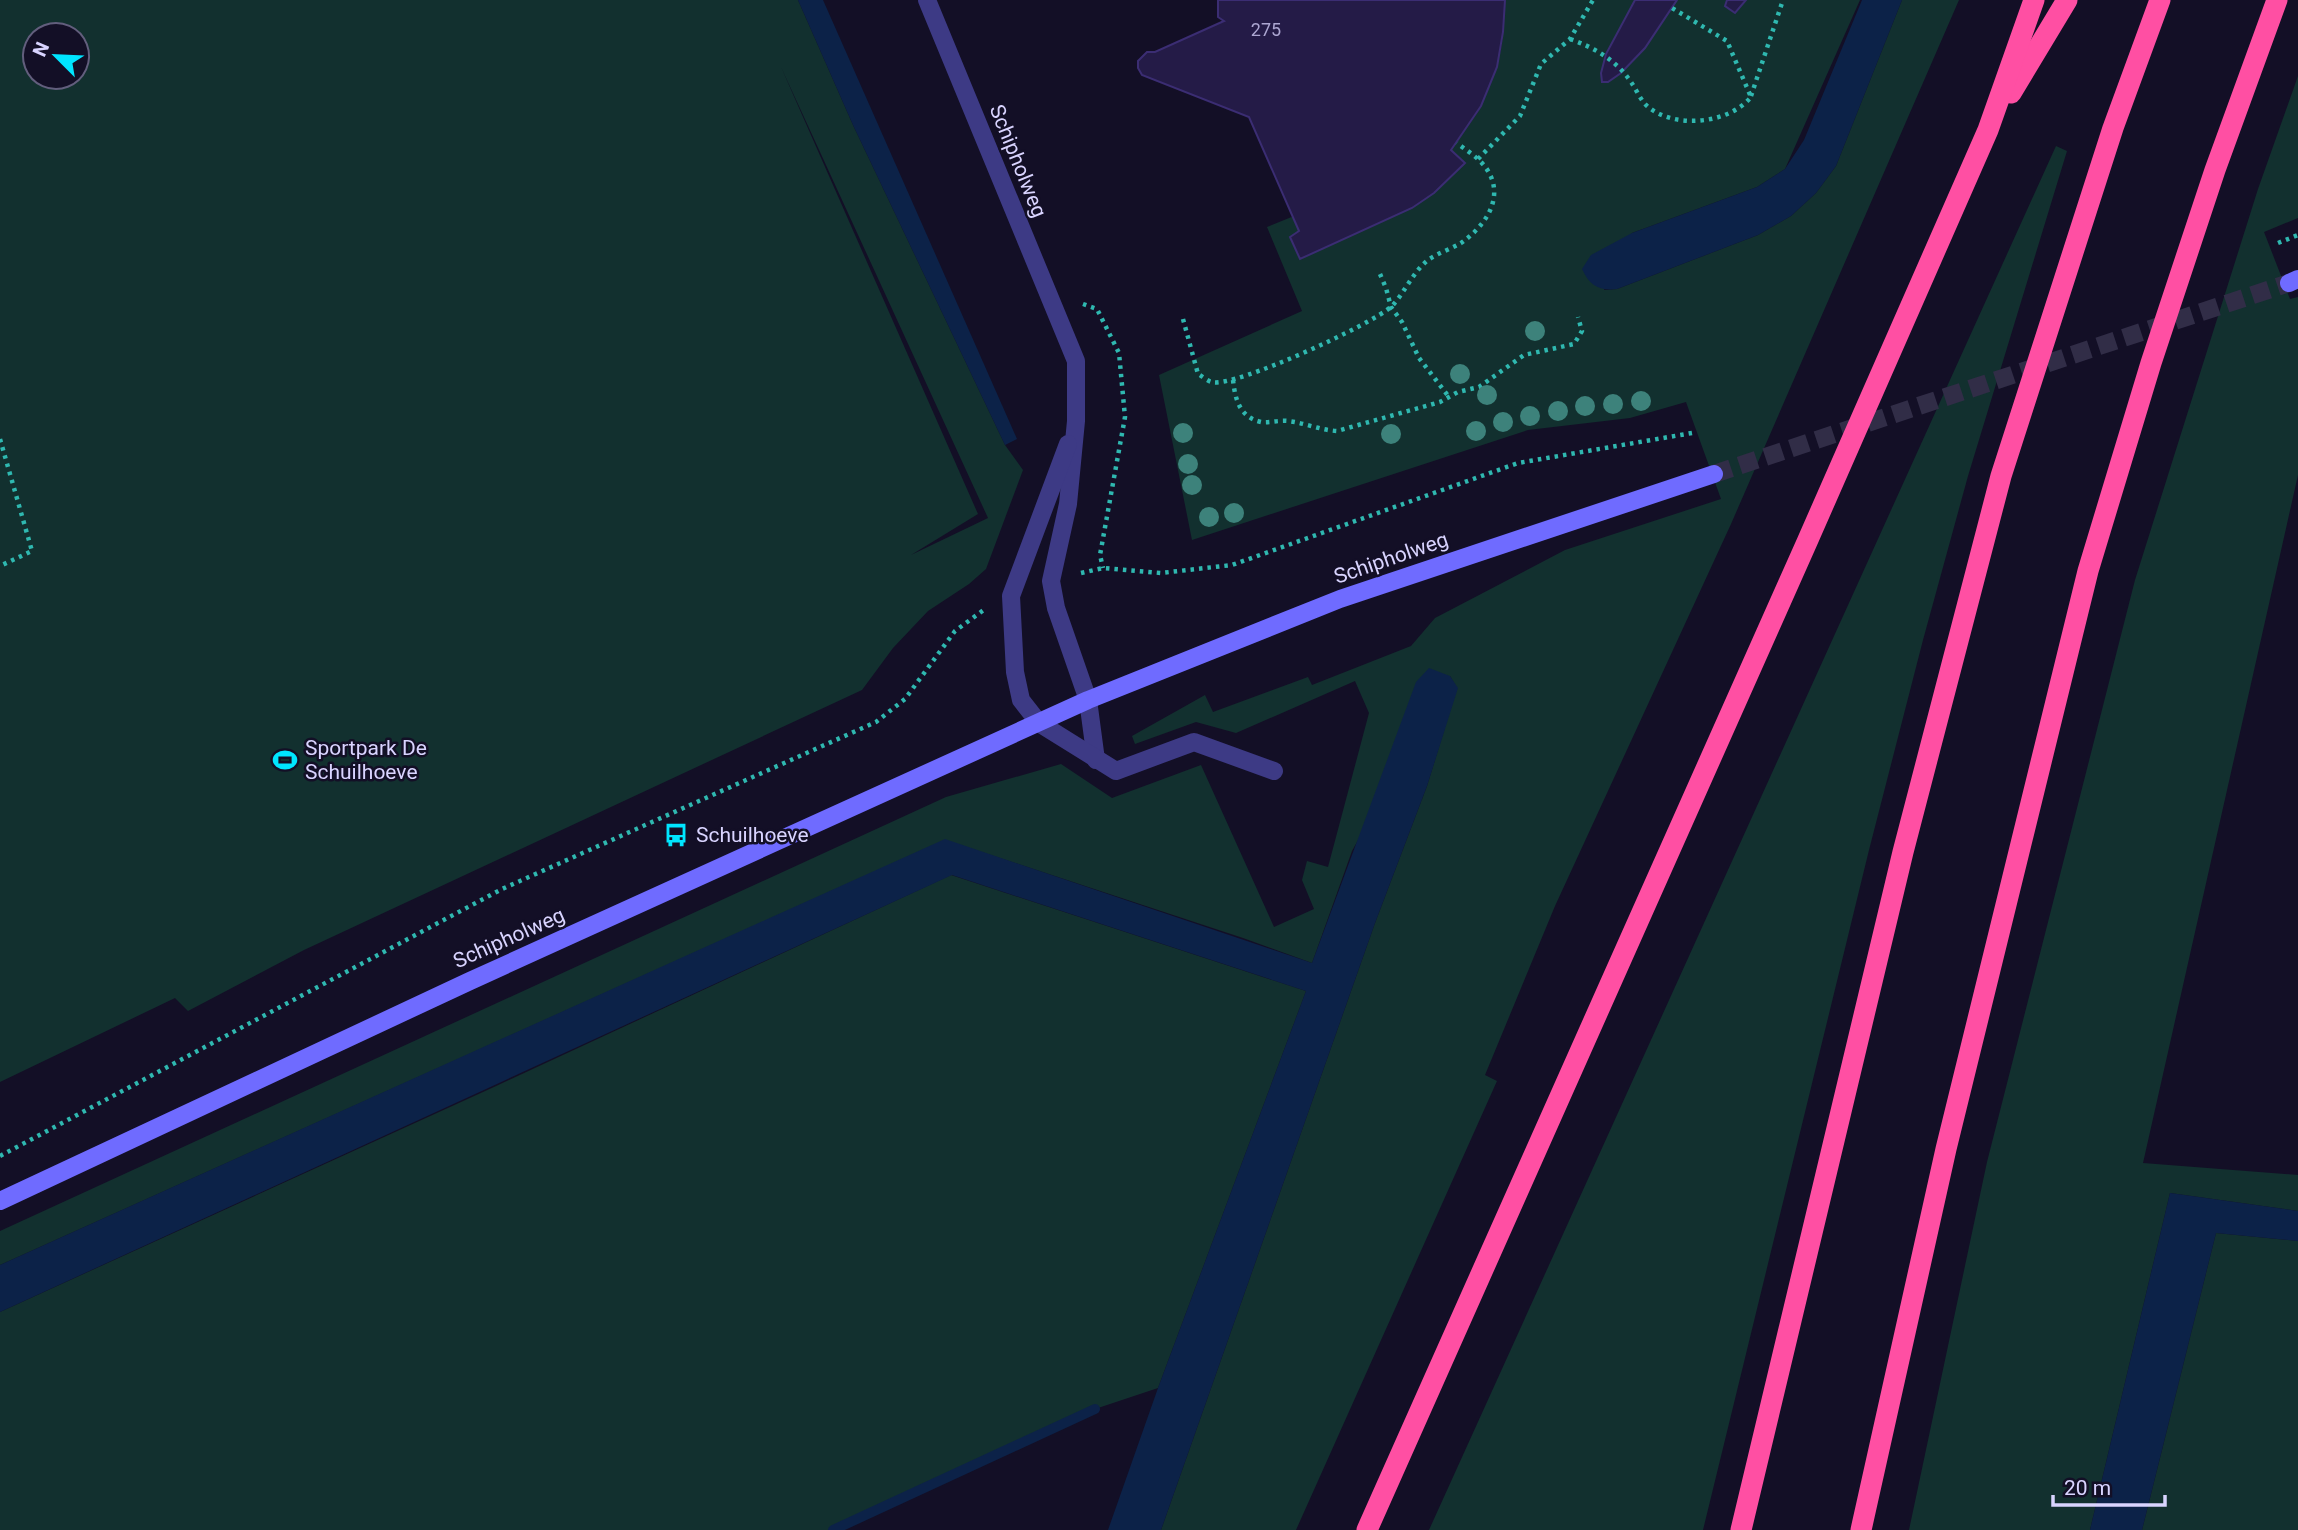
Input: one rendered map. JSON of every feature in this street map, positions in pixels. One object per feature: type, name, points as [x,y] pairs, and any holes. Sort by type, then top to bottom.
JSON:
[{"type":"highway","points":[[1367,1530],[1988,130],[2034,0]]},
{"type":"highway","points":[[1988,130],[2067,0]]},
{"type":"highway","points":[[1741,1530],[1903,852],[2001,476],[2113,128],[2160,0]]},
{"type":"highway","points":[[1861,1530],[1945,1149],[2088,571],[2168,312],[2277,0]]},
{"type":"main road","name":"Schipholweg","points":[[0,1201],[482,975],[1088,700],[1340,598],[1714,474]]},
{"type":"street","name":"Schipholweg","points":[[928,0],[1076,360],[1076,421],[1068,504],[1051,581],[1056,608],[1088,700]]},
{"type":"street","name":"Schipholweg","points":[[1039,723],[1021,700],[1015,672],[1012,596],[1076,421]]},
{"type":"street","points":[[1088,700],[1096,760]]},
{"type":"street","points":[[1039,723],[1116,771],[1194,742],[1274,771]]},
{"type":"path","points":[[1478,159],[1520,116],[1541,64],[1570,38],[1593,0]]},
{"type":"path","points":[[1570,38],[1586,44],[1619,64],[1647,105],[1665,115],[1691,121],[1709,119],[1726,115],[1744,106],[1751,97],[1783,0]]},
{"type":"path","points":[[1672,8],[1727,41],[1751,97]]},
{"type":"path","points":[[1183,319],[1198,374],[1213,383],[1233,380],[1294,357],[1363,325],[1391,307],[1418,270],[1429,260],[1462,242],[1488,216],[1494,200],[1494,186],[1488,170],[1457,143]]},
{"type":"path","points":[[2278,243],[2298,235]]},
{"type":"path","points":[[1380,274],[1387,288],[1391,307],[1402,322],[1419,358],[1449,397]]},
{"type":"path","points":[[1233,380],[1239,408],[1248,416],[1261,422],[1289,421],[1336,431],[1440,402],[1479,387],[1524,355],[1574,344],[1581,331],[1578,317]]},
{"type":"path","points":[[1051,581],[1103,568],[1161,573],[1232,565],[1518,463],[1692,433]]},
{"type":"path","points":[[0,439],[32,551],[0,566]]},
{"type":"path","points":[[0,1156],[502,889],[876,722],[905,699],[955,631],[976,614],[1012,596]]},
{"type":"green space","name":"Sportpark De Schuilhoeve","points":[[0,0],[798,0],[853,125],[1005,445],[1023,470],[986,569],[969,584],[928,611],[893,648],[862,690],[304,950],[188,1011],[175,998],[0,1082]],"holes":[[[781,67],[988,518],[911,555],[978,514]]]},
{"type":"green space","points":[[1505,0],[1860,0],[1785,169],[1757,187],[1632,233],[1604,290],[1617,289],[1758,235],[1791,216],[1816,193],[1836,166],[1902,0],[1959,0],[1731,524],[1555,906],[1485,1075],[1497,1081],[1296,1530],[1161,1530],[1375,923],[1427,786],[1457,688],[1450,676],[1352,851],[1312,963],[945,840],[0,1265],[0,1231],[946,797],[1061,764],[1112,798],[1201,765],[1274,927],[1314,909],[1302,880],[1307,861],[1328,867],[1369,713],[1355,681],[1236,733],[1196,722],[1135,744],[1132,736],[1205,695],[1213,712],[1308,677],[1312,685],[1411,646],[1435,618],[1565,550],[1721,499],[1686,402],[1630,418],[1528,430],[1192,540],[1159,375],[1302,311],[1267,227],[1449,153],[1478,112],[1497,67],[1502,43]]},
{"type":"green space","points":[[2298,76],[2298,218],[2264,232],[2290,299],[2298,297],[2298,475],[2143,1163],[2298,1175],[2298,1211],[2170,1193],[2090,1530],[1909,1530],[1987,1162],[2135,580],[2258,189]]},
{"type":"green space","points":[[2056,146],[2067,151],[1968,476],[1923,640],[1703,1530],[1429,1530]]},
{"type":"green space","points":[[951,875],[1306,991],[1158,1388],[1095,1409],[833,1530],[0,1530],[0,1312]]},
{"type":"green space","points":[[2216,1233],[2298,1241],[2298,1530],[2142,1530]]},
{"type":"water","points":[[798,0],[823,0],[1017,439],[1005,445],[853,125]]},
{"type":"water","points":[[1862,0],[1902,0],[1836,166],[1816,193],[1791,216],[1758,235],[1617,289],[1600,288],[1588,280],[1582,269],[1591,255],[1632,233],[1757,187],[1785,169],[1804,140]]},
{"type":"water","points":[[1429,668],[1450,676],[1458,688],[1427,786],[1375,923],[1161,1530],[1108,1530],[1306,991],[952,875],[0,1312],[0,1265],[945,839],[1312,963],[1416,682]]},
{"type":"water","points":[[2170,1193],[2298,1211],[2298,1241],[2216,1233],[2142,1530],[2090,1530]]},
{"type":"building","points":[[1218,0],[1505,0],[1497,67],[1481,106],[1451,150],[1465,163],[1434,193],[1412,208],[1300,259],[1290,237],[1299,231],[1249,117],[1142,75],[1138,68],[1138,61],[1147,52],[1155,52],[1224,21],[1218,17]]},
{"type":"building","points":[[1635,0],[1677,0],[1645,48],[1621,73],[1608,82],[1602,82],[1601,73],[1606,54]]},
{"type":"building","points":[[1727,0],[1746,0],[1735,13],[1725,6]]},
{"type":"waterway","points":[[833,1530],[1095,1409]]},
{"type":"tunnel","points":[[1714,474],[2289,283]]},
{"type":"place","name":"Sportpark De Schuilhoeve","points":[[285,760]]},
{"type":"place","name":"Schuilhoeve","points":[[676,835]]}]
